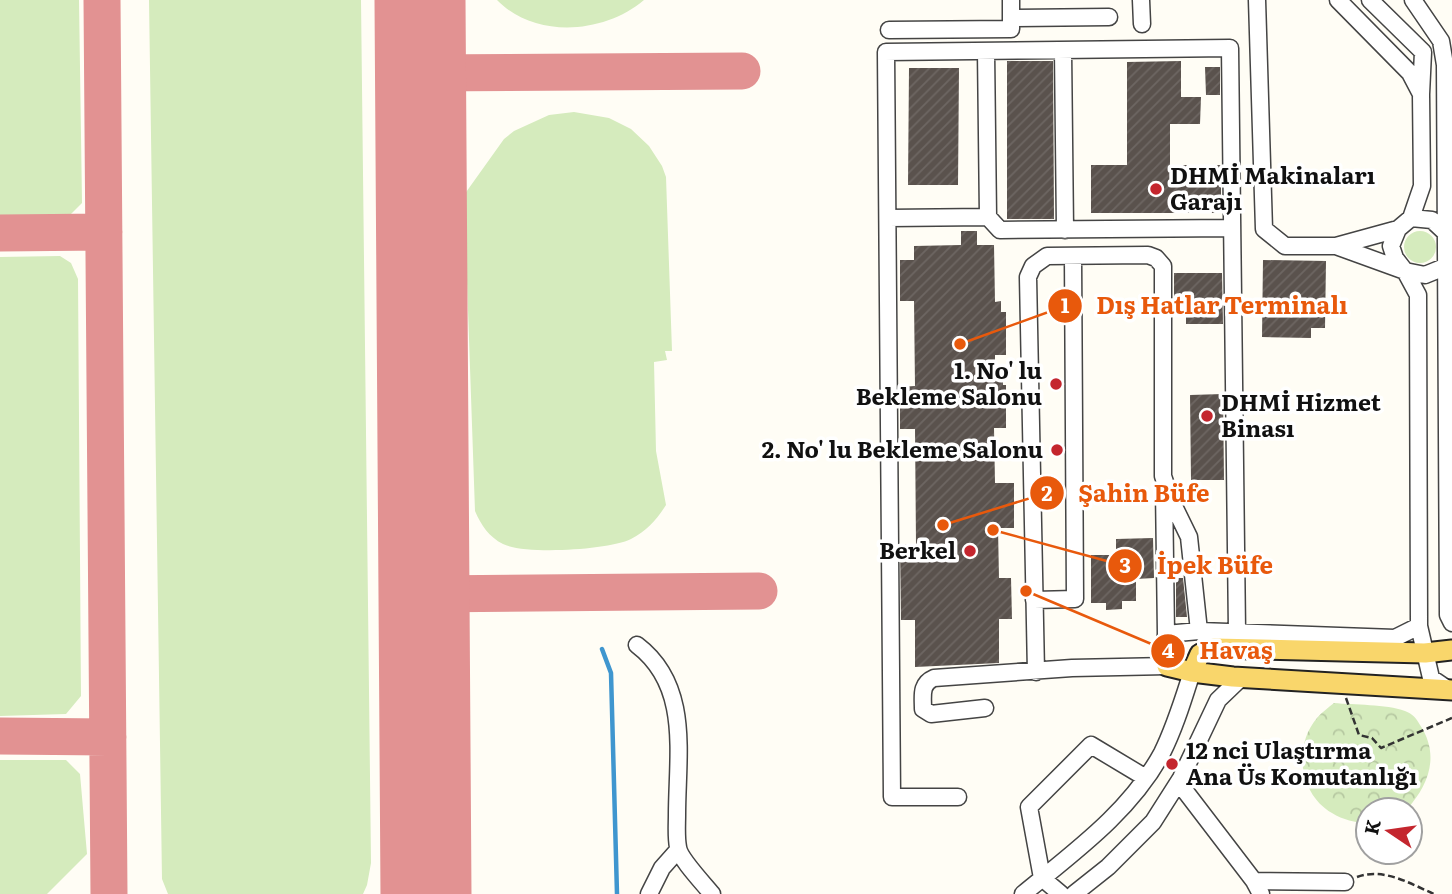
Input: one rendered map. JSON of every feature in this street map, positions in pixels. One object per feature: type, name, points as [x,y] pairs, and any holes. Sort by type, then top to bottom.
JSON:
[{"type":"main road","points":[[1192,672],[1200,654],[1214,648],[1425,653],[1452,650]]},
{"type":"main road","points":[[1167,666],[1192,672],[1242,677],[1451,690]]},
{"type":"lane","points":[[889,30],[1012,29],[1011,0]]},
{"type":"lane","points":[[1141,0],[1142,23]]},
{"type":"lane","points":[[1257,0],[1264,229],[1285,246],[1336,246],[1404,223],[1432,220],[1447,234]]},
{"type":"lane","points":[[1338,0],[1410,74],[1421,94]]},
{"type":"lane","points":[[1370,0],[1423,52],[1422,186],[1391,246],[1395,258],[1418,295],[1419,626],[1431,678],[1451,690]]},
{"type":"lane","points":[[1413,0],[1441,41],[1445,65],[1448,615],[1452,624]]},
{"type":"lane","points":[[1012,18],[1109,17]]},
{"type":"lane","points":[[958,797],[892,797],[886,52],[1230,48],[1237,632]]},
{"type":"lane","points":[[1063,50],[1065,230]]},
{"type":"lane","points":[[986,51],[988,217],[1000,230],[1232,228]]},
{"type":"lane","points":[[888,218],[988,217]]},
{"type":"lane","points":[[1336,246],[1405,271],[1425,275],[1447,266]]},
{"type":"lane","points":[[985,708],[931,714],[923,709],[923,689],[927,682],[934,678],[1036,672],[1072,668],[1167,666],[1164,652],[1163,265],[1156,258],[1147,255],[1042,258],[1033,266],[1028,277],[1036,672]]},
{"type":"lane","points":[[1034,600],[1075,599],[1073,256]]},
{"type":"lane","points":[[1163,476],[1189,537],[1199,631]]},
{"type":"lane","points":[[1166,634],[1199,631],[1395,638],[1419,626]]},
{"type":"lane","points":[[637,645],[663,672],[674,702],[677,730],[678,849],[712,894]]},
{"type":"lane","points":[[1023,894],[1111,820],[1146,778],[1171,734],[1192,672]]},
{"type":"lane","points":[[1074,894],[1141,836],[1164,807],[1179,783],[1217,700],[1242,677]]},
{"type":"lane","points":[[1061,894],[1042,878],[1029,807],[1091,745],[1146,778]]},
{"type":"lane","points":[[1179,783],[1258,887],[1345,882]]},
{"type":"lane","points":[[649,894],[662,868],[678,849]]},
{"type":"lane","points":[[1331,894],[1345,882]]},
{"type":"path","points":[[1340,683],[1359,736],[1372,738],[1381,748],[1452,718]]},
{"type":"path","points":[[1345,882],[1363,875],[1381,874],[1434,894]]},
{"type":"green space","points":[[0,0],[79,0],[82,203],[65,220],[0,225]]},
{"type":"green space","points":[[149,0],[361,0],[371,863],[363,894],[168,894],[162,879]]},
{"type":"green space","points":[[497,0],[644,0],[610,20],[570,27],[530,21],[513,13]]},
{"type":"green space","points":[[574,112],[609,118],[631,129],[649,146],[666,177],[672,351],[665,351],[667,360],[654,362],[656,451],[666,505],[647,528],[637,536],[620,543],[567,550],[529,549],[498,541],[486,530],[475,511],[464,195],[504,139],[514,131],[549,115]]},
{"type":"green space","points":[[1420,231],[1431,236],[1436,247],[1431,258],[1420,263],[1409,258],[1404,247],[1409,236]]},
{"type":"green space","points":[[60,256],[71,263],[78,279],[81,696],[66,714],[0,716],[0,257]]},
{"type":"green space","points":[[1334,703],[1379,706],[1405,711],[1414,716],[1430,747],[1429,769],[1417,796],[1354,796],[1354,821],[1336,815],[1321,805],[1306,782],[1302,755],[1309,729]]},
{"type":"green space","points":[[0,760],[66,760],[80,774],[87,854],[47,894],[0,894]]},
{"type":"building","points":[[1007,61],[1053,61],[1054,219],[1007,219]]},
{"type":"building","points":[[1181,61],[1181,97],[1201,97],[1200,124],[1170,124],[1170,165],[1221,165],[1221,213],[1091,213],[1091,165],[1127,165],[1127,62]]},
{"type":"building","points":[[1205,67],[1220,67],[1220,95],[1206,95]]},
{"type":"building","points":[[909,68],[959,68],[958,185],[908,185]]},
{"type":"building","points":[[961,231],[977,231],[977,245],[994,245],[995,302],[1001,301],[1001,312],[1006,312],[1006,355],[995,355],[995,376],[1003,376],[1003,385],[1006,385],[1006,428],[994,428],[995,483],[1014,483],[1014,528],[998,528],[999,578],[1011,578],[1012,619],[999,619],[999,663],[915,667],[915,620],[901,620],[900,544],[916,544],[915,429],[900,429],[900,387],[915,386],[914,301],[900,301],[900,260],[914,260],[914,246],[961,245]]},
{"type":"building","points":[[1263,260],[1326,261],[1325,328],[1311,328],[1311,338],[1262,337]]},
{"type":"building","points":[[1174,273],[1222,273],[1223,324],[1186,324],[1186,306],[1174,307]]},
{"type":"building","name":"DHMİ Hizmet Binası","points":[[1223,394],[1224,480],[1191,480],[1190,395]]},
{"type":"building","points":[[1153,538],[1154,578],[1136,579],[1136,601],[1122,601],[1122,609],[1106,610],[1106,603],[1091,603],[1091,555],[1116,555],[1116,539]]},
{"type":"building","points":[[1176,578],[1183,578],[1187,617],[1176,617]]},
{"type":"waterway","points":[[602,649],[611,673],[617,894]]},
{"type":"taxiway","points":[[102,0],[109,894]]},
{"type":"taxiway","points":[[420,73],[742,71]]},
{"type":"taxiway","points":[[0,233],[104,232]]},
{"type":"taxiway","points":[[424,594],[759,591]]},
{"type":"taxiway","points":[[0,736],[108,737]]},
{"type":"runway","points":[[420,0],[426,894]]},
{"type":"place","name":"DHMİ Makinaları Garajı","points":[[1156,189]]},
{"type":"place","name":"Dış Hatlar Terminalı","points":[[960,344]]},
{"type":"place","name":"1. No' lu Bekleme Salonu","points":[[1056,384]]},
{"type":"place","name":"DHMİ Hizmet Binası","points":[[1207,416]]},
{"type":"place","name":"2. No' lu Bekleme Salonu","points":[[1057,450]]},
{"type":"place","name":"Şahin Büfe","points":[[943,525]]},
{"type":"place","name":"İpek Büfe","points":[[993,530]]},
{"type":"place","name":"Berkel","points":[[970,551]]},
{"type":"place","name":"Havaş","points":[[1026,591]]},
{"type":"place","name":"12 nci Ulaştırma Ana Üs Komutanlığı","points":[[1172,764]]}]
